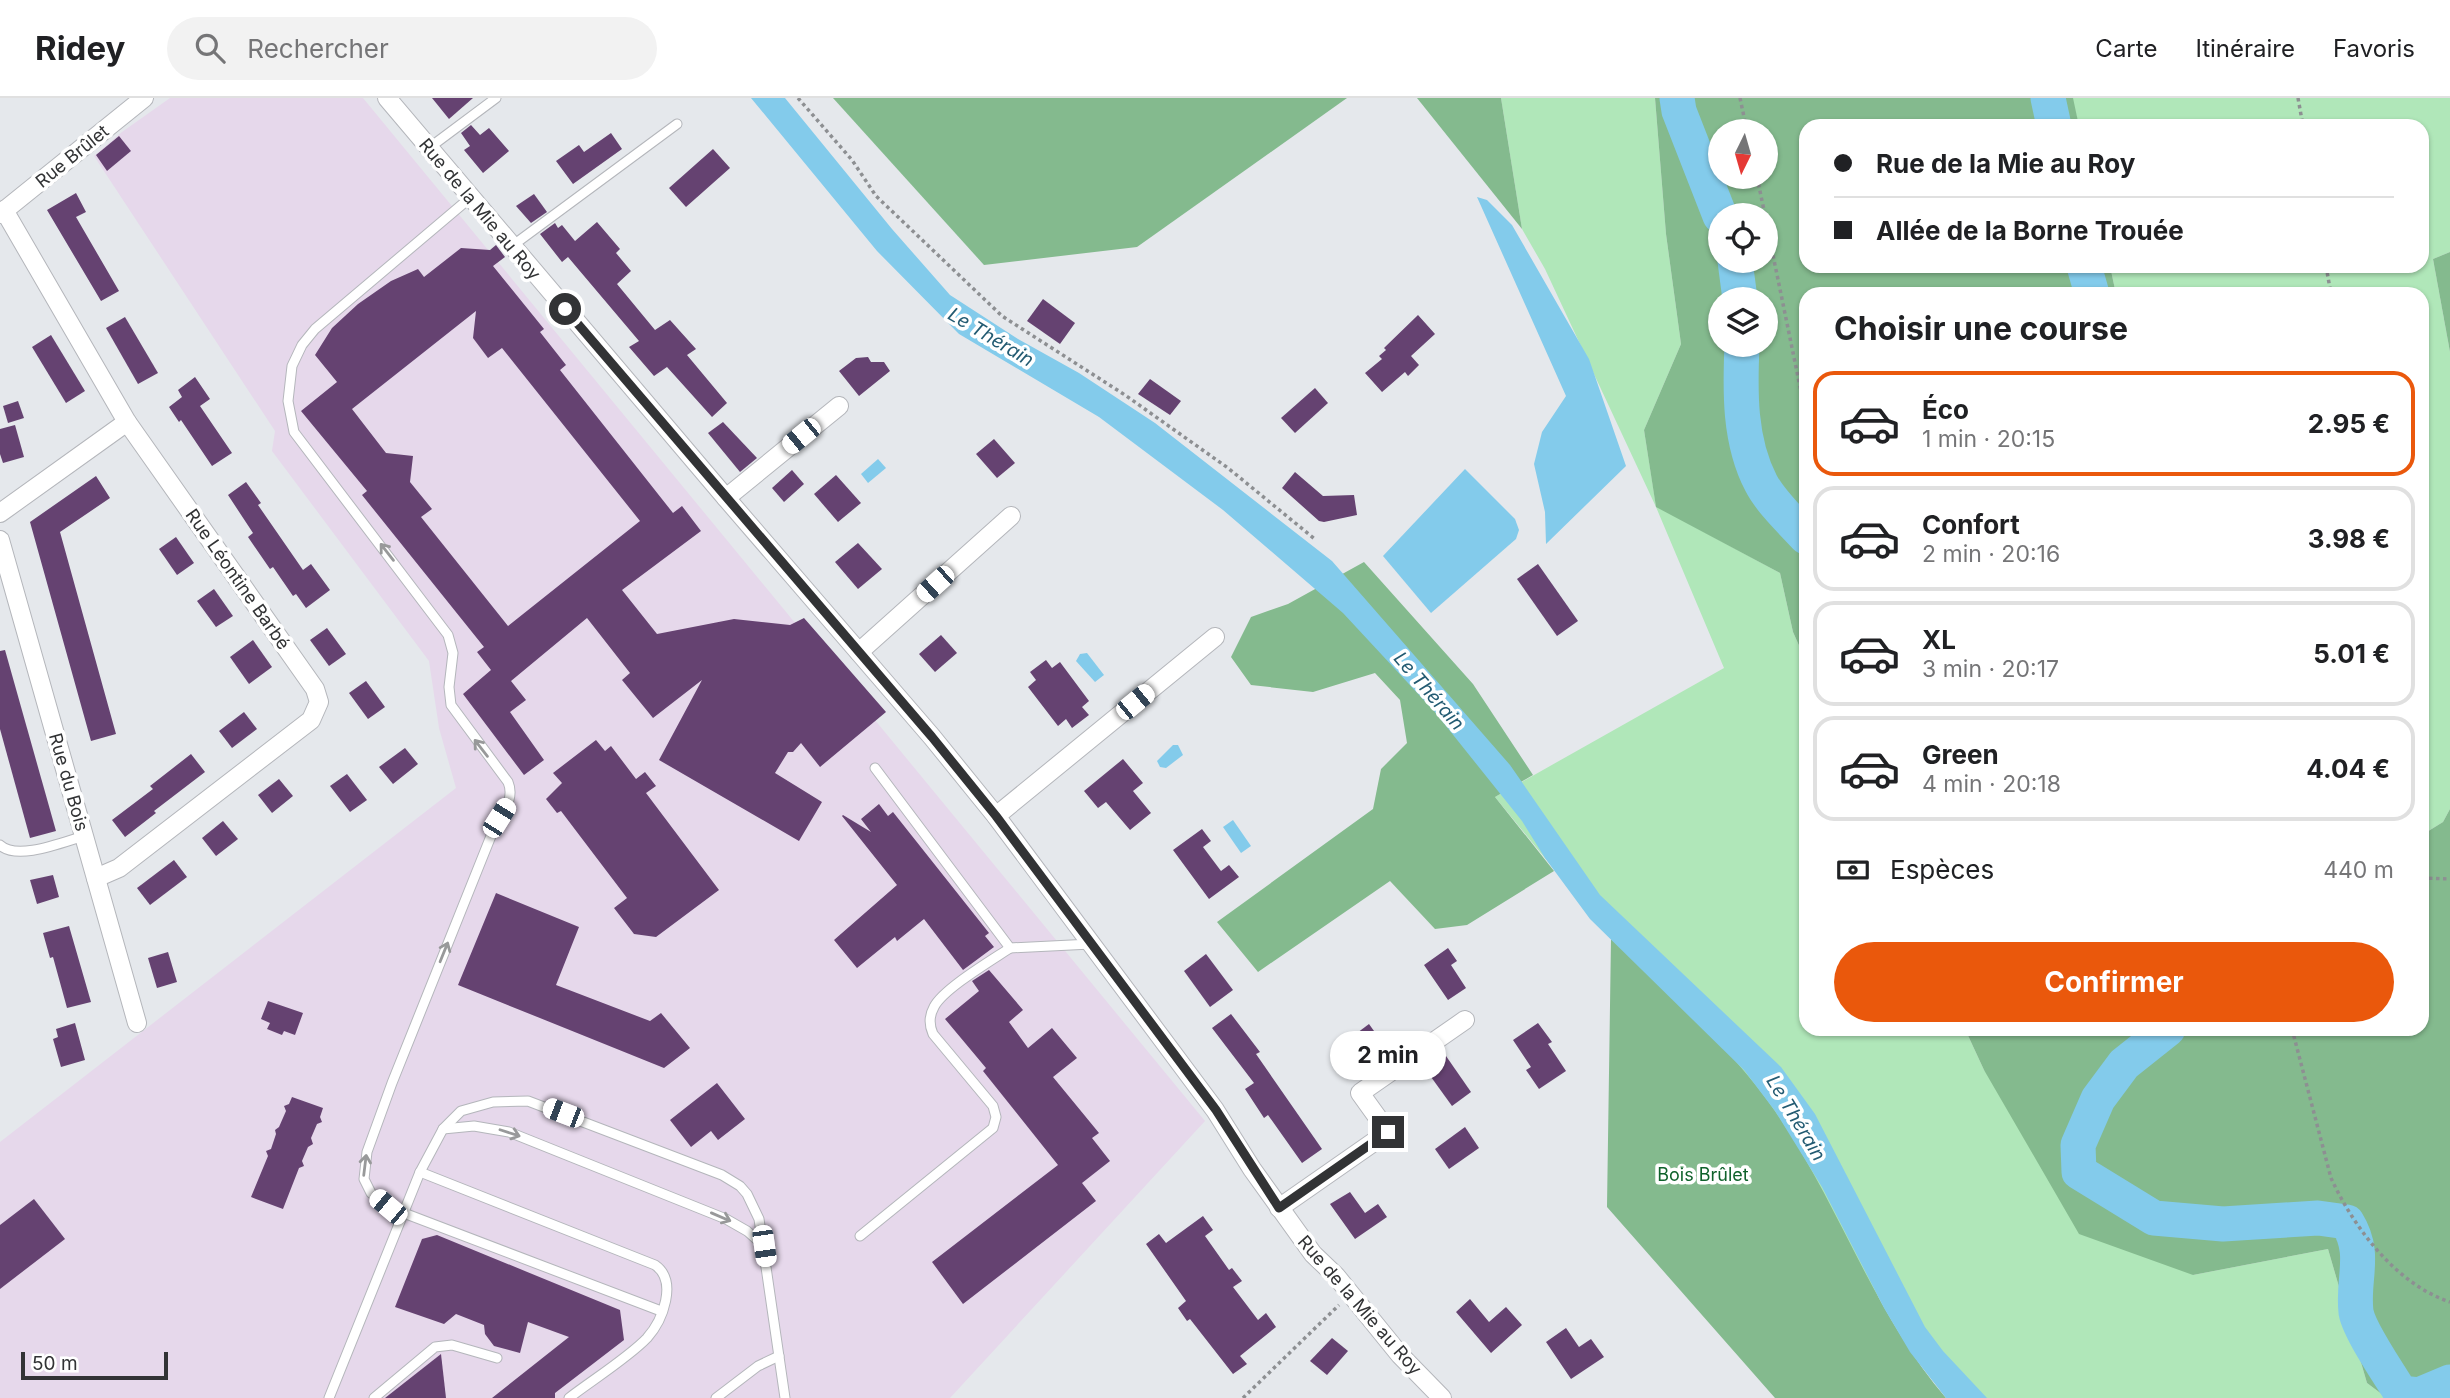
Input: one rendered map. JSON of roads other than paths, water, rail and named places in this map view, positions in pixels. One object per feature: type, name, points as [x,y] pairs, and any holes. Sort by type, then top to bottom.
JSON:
[{"type":"street","name":"Rue Brûlet","points":[[2,212],[144,98]]},
{"type":"street","name":"Rue de la Mie au Roy","points":[[387,98],[932,737],[996,816],[1216,1110],[1279,1208],[1313,1254],[1400,1355],[1442,1398]]},
{"type":"street","name":"Rue Léontine Barbé","points":[[2,212],[127,422],[315,689],[319,702],[312,720],[119,868],[96,878]]},
{"type":"street","points":[[726,498],[839,406]]},
{"type":"street","points":[[0,513],[127,422]]},
{"type":"street","points":[[859,652],[1011,516]]},
{"type":"street","name":"Rue du Bois","points":[[0,540],[137,1023]]},
{"type":"street","points":[[996,816],[1215,637]]},
{"type":"street","points":[[1279,1208],[1388,1132],[1360,1093],[1465,1020]]},
{"type":"lane","points":[[429,148],[496,98]]},
{"type":"lane","points":[[512,246],[677,124]]},
{"type":"lane","points":[[471,197],[315,329],[295,356],[288,390],[289,412],[299,441],[448,635],[453,653],[449,687],[451,705],[511,789],[509,801],[483,855],[392,1083],[367,1152],[363,1179],[371,1193],[388,1207],[661,1311]]},
{"type":"lane","points":[[875,768],[1010,948]]},
{"type":"lane","points":[[0,845],[8,851],[23,852],[84,836]]},
{"type":"lane","points":[[860,1236],[993,1128],[996,1117],[993,1106],[933,1034],[930,1021],[933,1008],[942,997],[1010,948],[1091,944]]},
{"type":"lane","points":[[329,1398],[420,1172],[443,1129],[461,1111],[481,1104],[517,1101],[541,1104],[733,1181],[747,1194],[755,1206],[764,1246],[785,1398]]},
{"type":"lane","points":[[443,1129],[474,1126],[509,1132],[726,1219],[747,1231],[764,1246]]},
{"type":"lane","points":[[420,1172],[662,1270],[667,1292],[661,1311],[645,1340],[569,1398]]},
{"type":"lane","points":[[373,1398],[435,1347],[452,1345],[497,1358]]},
{"type":"lane","points":[[716,1398],[758,1366],[779,1356]]},
{"type":"water","name":"Le Thérain","points":[[751,98],[785,98],[950,295],[1018,339],[1079,373],[1155,423],[1332,561],[1510,765],[1600,895],[1781,1067],[1815,1114],[1925,1327],[1943,1351],[1987,1398],[1946,1398],[1910,1352],[1884,1308],[1822,1187],[1775,1111],[1744,1070],[1590,919],[1545,858],[1522,821],[1434,711],[1343,613],[1223,510],[1099,417],[959,334],[877,251]]},
{"type":"water","points":[[1477,197],[1487,200],[1512,225],[1589,359],[1626,466],[1546,544],[1545,512],[1534,464],[1542,432],[1566,396]]},
{"type":"water","points":[[878,459],[886,468],[868,483],[861,474]]},
{"type":"water","points":[[1465,469],[1515,519],[1519,530],[1516,539],[1431,613],[1383,556]]},
{"type":"water","points":[[1087,653],[1104,675],[1095,682],[1076,661],[1080,654]]},
{"type":"water","points":[[1173,745],[1178,745],[1183,755],[1166,768],[1160,767],[1157,761]]},
{"type":"water","points":[[1233,820],[1251,846],[1241,853],[1223,827]]},
{"type":"waterway","points":[[1677,98],[1679,111],[1715,203]]},
{"type":"waterway","points":[[2048,98],[2052,119]]},
{"type":"waterway","points":[[1737,273],[1738,287]]},
{"type":"waterway","points":[[2086,273],[2090,287]]},
{"type":"waterway","points":[[1742,357],[1742,416],[1748,450],[1761,483],[1799,529]]},
{"type":"waterway","points":[[2159,1036],[2124,1064],[2098,1099],[2078,1145],[2079,1172],[2154,1218],[2223,1224],[2318,1218],[2347,1222],[2358,1256],[2355,1300],[2358,1320],[2390,1376],[2401,1393],[2419,1395],[2450,1382]]},
{"type":"park label","name":"Bois Brûlet","points":[[1703,1174]]}]
